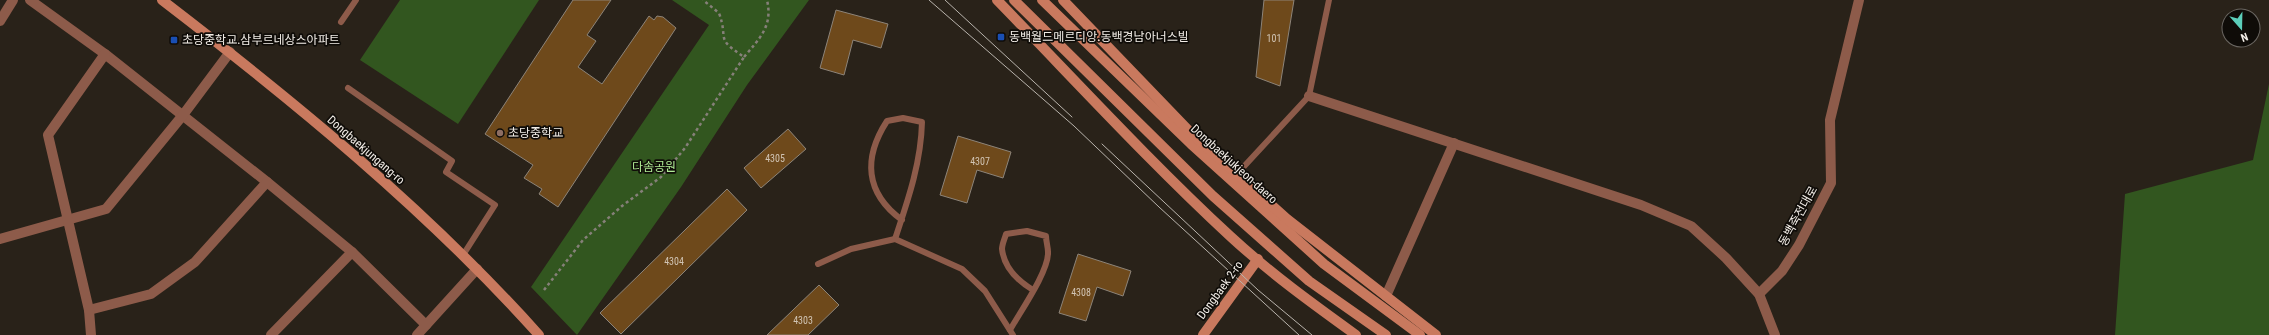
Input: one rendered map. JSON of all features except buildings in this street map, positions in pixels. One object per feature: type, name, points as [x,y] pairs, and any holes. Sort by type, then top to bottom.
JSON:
[{"type":"main road","name":"Dongbaekjungang-ro","points":[[162,0],[230,52],[356,158],[463,255],[539,335]]},
{"type":"main road","points":[[996,0],[1164,172],[1231,237],[1304,298],[1356,335]]},
{"type":"main road","points":[[1014,0],[1213,196],[1309,281],[1386,335]]},
{"type":"main road","name":"Dongbaekjukjeon-daero","points":[[1042,0],[1191,144],[1324,264],[1420,335]]},
{"type":"main road","points":[[1063,0],[1191,133],[1287,219],[1436,335]]},
{"type":"main road","name":"Dongbaek 2-ro","points":[[1204,335],[1258,259]]},
{"type":"street","points":[[0,20],[13,0]]},
{"type":"street","points":[[30,0],[105,54],[267,182],[352,252],[426,325]]},
{"type":"street","name":"동백죽전대로","points":[[1759,294],[1782,272],[1832,183],[1830,120],[1859,0]]},
{"type":"street","points":[[0,239],[106,209],[183,115],[230,52]]},
{"type":"street","points":[[91,335],[89,310],[48,135],[105,54]]},
{"type":"street","points":[[1309,96],[1641,205],[1691,226],[1726,258],[1759,294],[1775,335]]},
{"type":"street","points":[[1386,296],[1454,144]]},
{"type":"street","points":[[89,310],[151,294],[195,262],[267,182]]},
{"type":"street","points":[[271,335],[352,252]]},
{"type":"street","points":[[417,335],[477,269]]},
{"type":"lane","points":[[341,22],[356,0]]},
{"type":"lane","points":[[1237,174],[1309,96],[1328,0]]},
{"type":"lane","points":[[348,88],[452,161],[446,172],[495,206],[463,255]]},
{"type":"lane","points":[[895,239],[902,220],[921,148],[922,122],[903,118],[887,121],[878,136],[871,167],[873,188],[891,212],[902,220]]},
{"type":"lane","points":[[818,264],[851,249],[895,239],[962,269],[984,291],[1011,332],[1033,290],[1040,276],[1048,253],[1046,236],[1027,231],[1006,234],[1002,248],[1008,268],[1021,283],[1033,290]]},
{"type":"path","points":[[703,0],[719,13],[723,39],[726,45],[744,57]]},
{"type":"path","points":[[544,290],[583,240],[622,206],[661,177],[685,148],[744,57],[769,22],[770,14],[767,0]]},
{"type":"green space","points":[[400,0],[539,0],[458,124],[360,60]]},
{"type":"green space","name":"다솜공원","points":[[672,0],[809,0],[747,85],[681,187],[577,335],[531,287],[709,25]]},
{"type":"green space","points":[[2269,84],[2269,335],[2115,335],[2125,194],[2253,160]]},
{"type":"tram line","points":[[929,0],[1074,126],[1159,207],[1299,335]]},
{"type":"tram line","points":[[945,0],[1072,117]]},
{"type":"tram line","points":[[1102,144],[1258,290],[1312,335]]},
{"type":"place","name":"동백월드메르디앙.동백경남아너스빌","points":[[1001,37]]},
{"type":"place","name":"초당중학교.삼부르네상스아파트","points":[[174,40]]},
{"type":"place","name":"초당중학교","points":[[500,133]]}]
